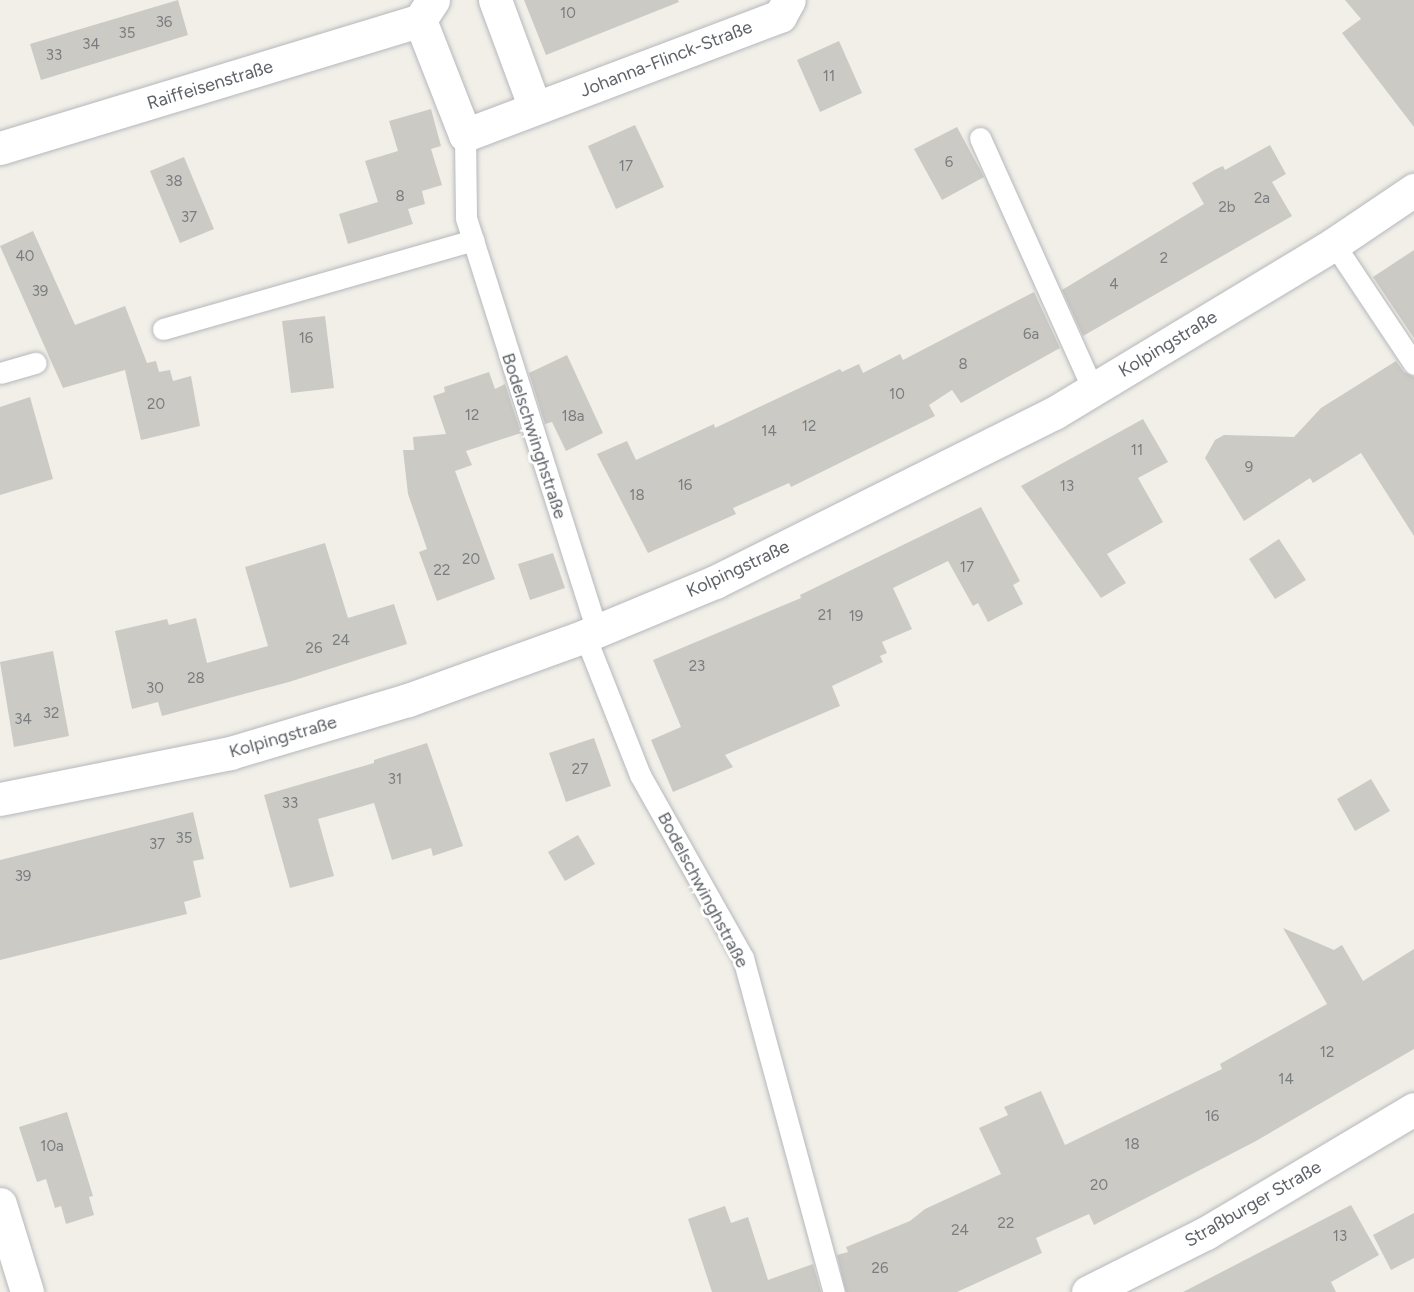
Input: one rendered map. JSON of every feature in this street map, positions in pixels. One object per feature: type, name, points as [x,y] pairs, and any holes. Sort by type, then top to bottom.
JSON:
[{"type":"street","points":[[495,0],[535,108]]},
{"type":"street","name":"Johanna-Flinck-Straße","points":[[465,135],[780,16],[789,0]]},
{"type":"street","name":"Bodelschwinghstraße","points":[[427,10],[465,135]]},
{"type":"street","name":"Raiffeisenstraße","points":[[0,148],[427,10]]},
{"type":"street","name":"Kolpingstraße","points":[[0,799],[230,753],[408,700],[591,634],[725,577],[1054,413],[1334,244],[1414,190]]},
{"type":"street","name":"Straßburger Straße","points":[[1088,1292],[1206,1233],[1414,1109]]},
{"type":"street","points":[[0,1204],[27,1292]]},
{"type":"lane","name":"Bodelschwinghstraße","points":[[465,135],[464,198],[473,240],[591,634],[640,775],[743,958],[834,1292]]},
{"type":"lane","points":[[980,138],[1093,390]]},
{"type":"lane","points":[[163,329],[473,240]]},
{"type":"lane","points":[[1334,244],[1414,364]]},
{"type":"lane","points":[[0,373],[36,363]]},
{"type":"building","points":[[178,0],[188,35],[41,80],[30,44]]},
{"type":"building","points":[[524,0],[678,0],[679,2],[546,55]]},
{"type":"building","points":[[1345,0],[1414,0],[1414,127],[1342,33],[1361,19]]},
{"type":"building","points":[[839,41],[862,93],[820,112],[797,60]]},
{"type":"building","points":[[431,109],[441,146],[431,149],[442,185],[422,191],[425,204],[408,209],[413,224],[348,244],[339,214],[378,202],[365,161],[398,151],[389,121]]},
{"type":"building","points":[[635,125],[664,187],[616,209],[588,146]]},
{"type":"building","points":[[957,127],[984,177],[942,200],[914,149]]},
{"type":"building","points":[[1270,145],[1286,174],[1272,182],[1292,216],[1083,336],[1062,290],[1204,204],[1192,183],[1223,166],[1225,170]]},
{"type":"building","points":[[184,157],[214,229],[180,243],[150,171]]},
{"type":"building","points":[[33,231],[75,325],[125,306],[147,363],[156,361],[159,372],[170,370],[173,381],[191,376],[200,426],[141,440],[125,370],[63,388],[0,246]]},
{"type":"building","points":[[1414,250],[1414,338],[1373,277]]},
{"type":"building","points":[[1034,292],[1060,348],[961,403],[952,390],[929,405],[935,416],[791,487],[789,483],[733,508],[736,514],[648,553],[597,454],[627,441],[636,460],[714,424],[715,428],[840,369],[842,372],[859,364],[863,373],[900,354],[903,360]]},
{"type":"building","points":[[325,316],[334,388],[291,393],[282,321]]},
{"type":"building","points":[[567,355],[603,433],[566,451],[552,422],[545,424],[529,373]]},
{"type":"building","points":[[1396,361],[1404,372],[1414,377],[1414,536],[1361,453],[1313,483],[1310,478],[1244,521],[1205,458],[1215,440],[1224,435],[1294,437],[1321,408]]},
{"type":"building","points":[[489,372],[495,389],[505,384],[521,433],[466,451],[472,465],[455,471],[495,579],[437,601],[419,552],[427,549],[408,494],[403,450],[414,450],[413,437],[446,434],[433,396],[445,392],[444,387]]},
{"type":"building","points":[[30,397],[53,479],[0,495],[0,407]]},
{"type":"building","points":[[1143,419],[1168,462],[1138,478],[1163,522],[1107,554],[1126,583],[1101,598],[1021,486]]},
{"type":"building","points":[[981,507],[1020,581],[1013,585],[1023,604],[988,622],[978,603],[973,606],[948,561],[893,588],[912,629],[882,642],[887,653],[880,656],[883,662],[832,686],[840,706],[725,755],[733,767],[673,792],[651,740],[681,727],[653,660],[801,598],[800,595]]},
{"type":"building","points":[[1279,539],[1306,580],[1275,599],[1249,559]]},
{"type":"building","points":[[325,543],[348,618],[394,604],[407,644],[289,682],[162,716],[158,702],[132,709],[115,631],[167,619],[169,625],[196,618],[207,663],[268,646],[245,567]]},
{"type":"building","points":[[553,553],[565,588],[530,600],[518,564]]},
{"type":"building","points":[[53,651],[69,736],[14,747],[0,662]]},
{"type":"building","points":[[594,738],[611,786],[566,802],[549,753]]},
{"type":"building","points":[[427,743],[463,846],[433,856],[431,848],[392,860],[374,803],[318,819],[334,876],[290,888],[264,795],[374,763],[374,760]]},
{"type":"building","points":[[1371,779],[1390,811],[1355,831],[1337,799]]},
{"type":"building","points":[[193,812],[204,859],[193,861],[201,897],[184,902],[187,914],[0,960],[0,860]]},
{"type":"building","points":[[578,835],[595,864],[565,881],[548,852]]},
{"type":"building","points":[[1283,928],[1334,950],[1342,945],[1363,981],[1414,949],[1414,1049],[1256,1141],[1094,1225],[1089,1214],[1036,1238],[1042,1253],[957,1292],[846,1292],[837,1255],[848,1252],[846,1247],[910,1221],[925,1209],[1001,1174],[979,1128],[1008,1115],[1004,1107],[1041,1091],[1065,1145],[1222,1069],[1220,1064],[1327,1004]]},
{"type":"building","points":[[67,1112],[93,1196],[89,1197],[94,1215],[66,1224],[61,1206],[55,1208],[46,1179],[37,1182],[19,1127]]},
{"type":"building","points":[[1351,1205],[1379,1255],[1331,1282],[1336,1292],[1183,1292]]},
{"type":"building","points":[[725,1206],[731,1223],[748,1217],[768,1280],[813,1264],[821,1292],[712,1292],[688,1219]]},
{"type":"building","points":[[1414,1213],[1414,1258],[1391,1270],[1373,1235]]}]
